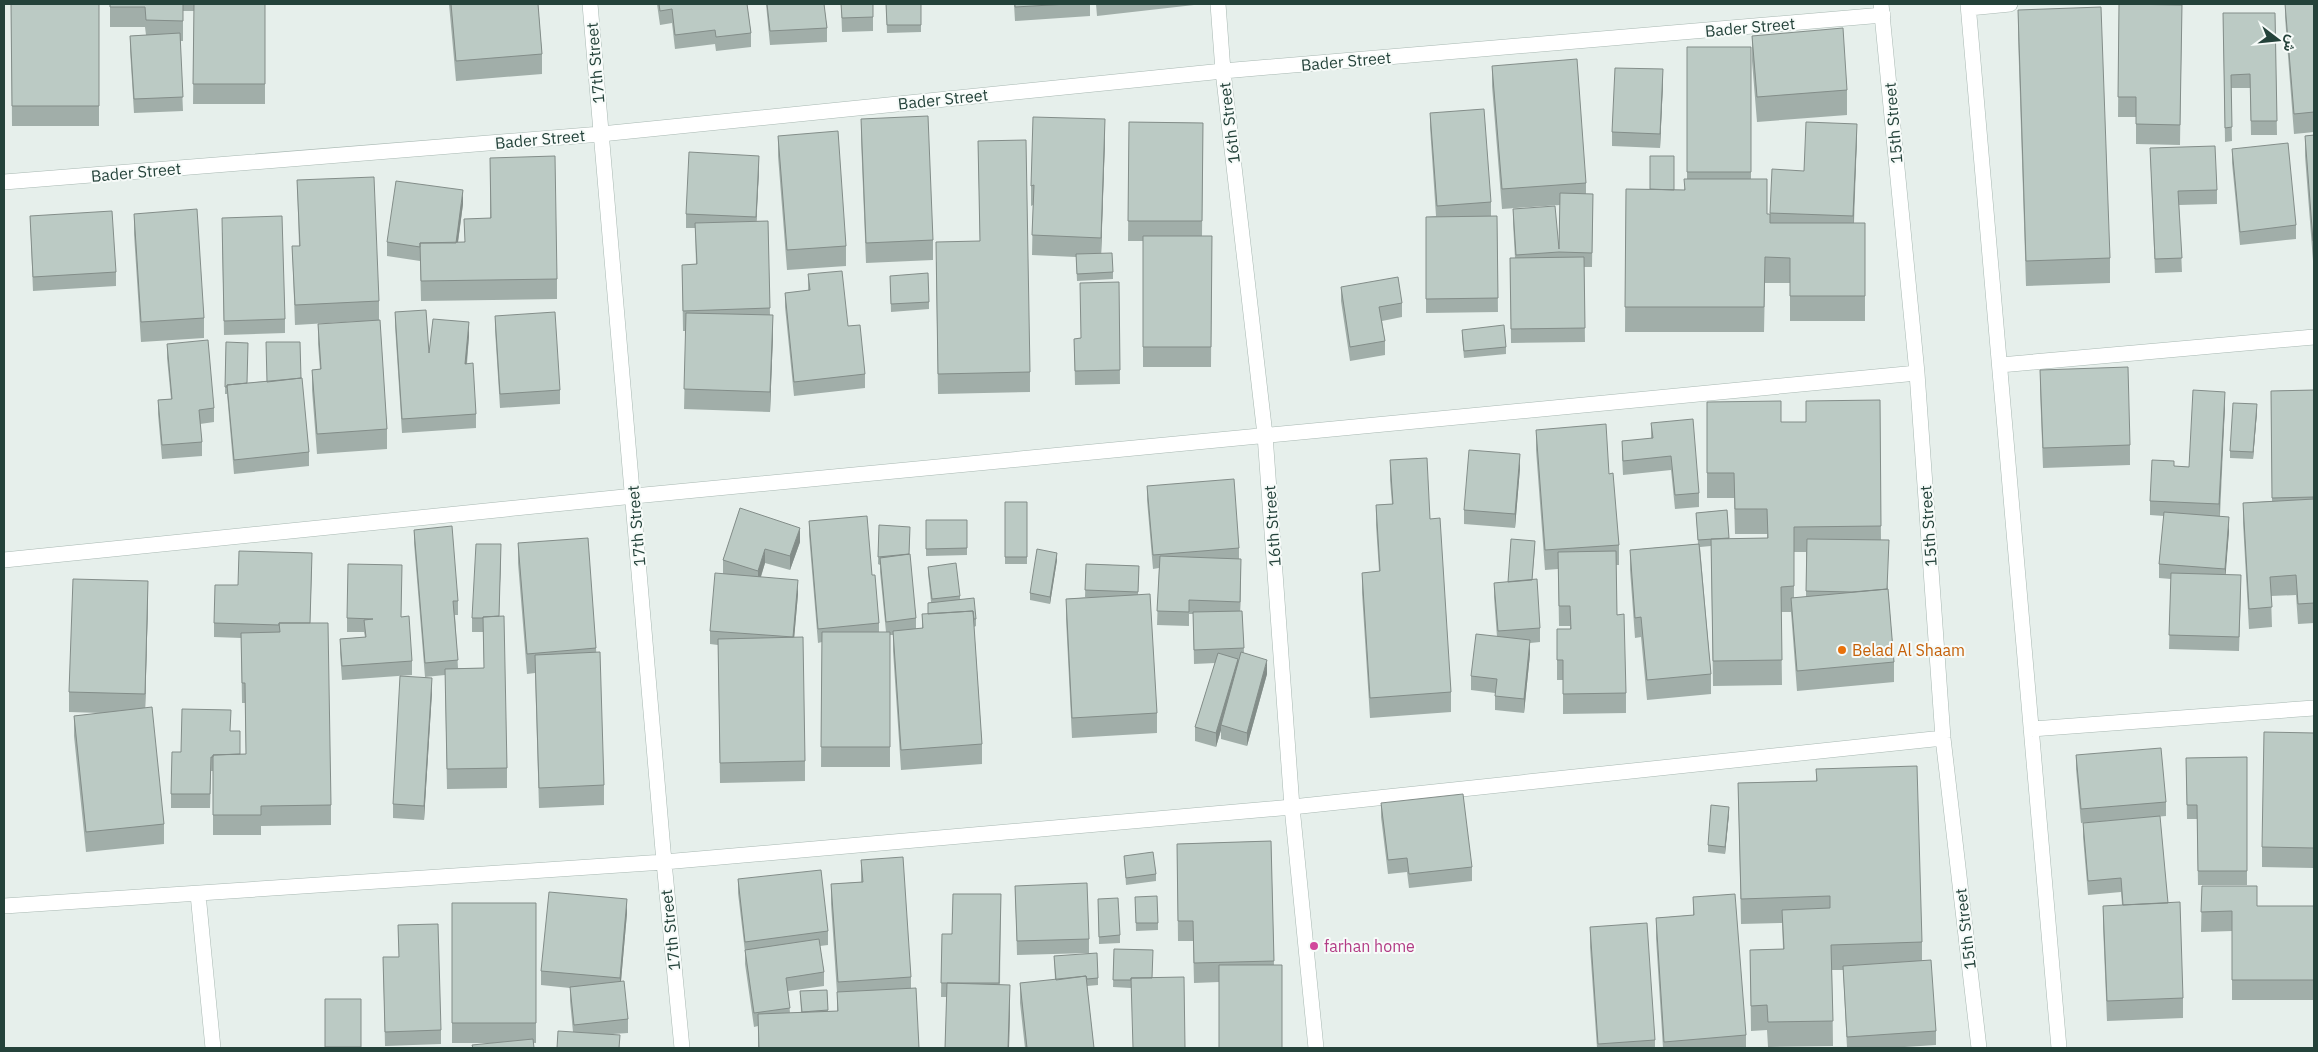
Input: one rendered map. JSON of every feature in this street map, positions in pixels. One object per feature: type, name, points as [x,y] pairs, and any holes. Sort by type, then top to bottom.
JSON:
[{"type":"street","name":"17th Street","points":[[590,4],[634,496],[664,862],[682,1048]]},
{"type":"street","name":"16th Street","points":[[1218,4],[1223,71],[1265,435],[1292,807],[1316,1048]]},
{"type":"street","points":[[2010,4],[1968,6],[2059,1048]]},
{"type":"street","name":"Bader Street","points":[[4,182],[601,134],[1223,71],[1882,10]]},
{"type":"street","name":"15th Street","points":[[1882,10],[1917,373],[1943,738],[1979,1048]]},
{"type":"street","points":[[2000,365],[2314,337]]},
{"type":"street","points":[[4,560],[634,496],[1917,373]]},
{"type":"street","points":[[2031,729],[2314,708]]},
{"type":"street","points":[[4,906],[664,862],[1292,807],[1943,738]]},
{"type":"street","points":[[198,894],[213,1048]]},
{"type":"building","points":[[11,4],[99,4],[99,106],[12,106]]},
{"type":"building","points":[[110,4],[183,4],[183,21],[146,20],[145,7],[110,7]]},
{"type":"building","points":[[194,4],[265,4],[265,84],[193,84]]},
{"type":"building","points":[[451,4],[538,4],[542,54],[456,61]]},
{"type":"building","points":[[659,4],[747,4],[751,33],[716,37],[715,30],[675,35],[672,9],[660,11]]},
{"type":"building","points":[[767,4],[824,4],[827,28],[770,31]]},
{"type":"building","points":[[841,4],[873,4],[873,17],[842,18]]},
{"type":"building","points":[[886,4],[921,4],[921,25],[887,25]]},
{"type":"building","points":[[1015,4],[1068,4],[1015,7]]},
{"type":"building","points":[[2119,4],[2182,5],[2180,125],[2136,124],[2136,97],[2118,97]]},
{"type":"building","points":[[2285,4],[2314,4],[2314,112],[2294,114]]},
{"type":"building","points":[[2101,7],[2110,258],[2026,261],[2018,10]]},
{"type":"building","points":[[2223,13],[2275,13],[2277,121],[2251,121],[2250,74],[2231,75],[2232,127],[2225,128]]},
{"type":"building","points":[[1843,28],[1847,90],[1757,97],[1752,36]]},
{"type":"building","points":[[180,33],[183,97],[134,99],[130,36]]},
{"type":"building","points":[[1687,47],[1751,47],[1751,172],[1687,172]]},
{"type":"building","points":[[1577,59],[1586,183],[1502,189],[1492,66]]},
{"type":"building","points":[[1615,68],[1663,69],[1660,134],[1612,132]]},
{"type":"building","points":[[1484,109],[1491,202],[1437,206],[1430,113]]},
{"type":"building","points":[[928,116],[933,240],[866,243],[861,119]]},
{"type":"building","points":[[1033,117],[1105,119],[1101,238],[1032,235],[1034,185],[1031,186]]},
{"type":"building","points":[[1129,122],[1203,123],[1202,221],[1128,221]]},
{"type":"building","points":[[1806,122],[1857,124],[1853,216],[1770,213],[1772,169],[1804,171]]},
{"type":"building","points":[[838,131],[846,246],[787,250],[778,136]]},
{"type":"building","points":[[2314,135],[2314,241],[2313,241],[2305,136]]},
{"type":"building","points":[[1026,140],[1030,372],[938,374],[936,242],[980,241],[978,141]]},
{"type":"building","points":[[2288,143],[2296,225],[2240,232],[2232,149]]},
{"type":"building","points":[[2215,146],[2217,190],[2178,191],[2182,258],[2155,259],[2150,148]]},
{"type":"building","points":[[689,152],[759,156],[756,217],[686,214]]},
{"type":"building","points":[[555,156],[557,279],[421,281],[420,243],[465,242],[464,219],[491,218],[490,158]]},
{"type":"building","points":[[1650,156],[1674,156],[1674,190],[1650,189]]},
{"type":"building","points":[[374,177],[379,301],[295,305],[292,246],[300,246],[297,180]]},
{"type":"building","points":[[1684,179],[1767,179],[1767,214],[1770,214],[1770,223],[1865,223],[1865,296],[1790,296],[1790,258],[1765,257],[1764,307],[1625,307],[1626,189],[1685,190]]},
{"type":"building","points":[[396,181],[463,190],[456,243],[420,243],[420,247],[387,242]]},
{"type":"building","points":[[1560,193],[1593,194],[1592,253],[1559,252],[1516,255],[1513,209],[1555,206],[1559,249]]},
{"type":"building","points":[[197,209],[204,318],[141,322],[134,214]]},
{"type":"building","points":[[112,211],[116,272],[33,277],[30,216]]},
{"type":"building","points":[[282,216],[285,319],[224,321],[222,218]]},
{"type":"building","points":[[1497,216],[1498,298],[1426,299],[1426,217]]},
{"type":"building","points":[[768,221],[770,308],[683,311],[682,265],[697,264],[695,223]]},
{"type":"building","points":[[1143,236],[1212,236],[1211,347],[1143,347]]},
{"type":"building","points":[[1112,253],[1113,272],[1077,274],[1076,254]]},
{"type":"building","points":[[1584,257],[1585,328],[1511,329],[1510,258]]},
{"type":"building","points":[[842,271],[848,326],[860,325],[865,374],[794,382],[785,293],[810,290],[808,274]]},
{"type":"building","points":[[928,273],[929,302],[891,304],[890,276]]},
{"type":"building","points":[[1398,277],[1402,303],[1379,307],[1385,341],[1350,347],[1341,287]]},
{"type":"building","points":[[1119,282],[1120,370],[1075,371],[1074,339],[1081,338],[1080,283]]},
{"type":"building","points":[[426,310],[429,353],[433,319],[469,322],[465,364],[473,363],[476,414],[402,419],[395,312]]},
{"type":"building","points":[[555,312],[560,390],[500,394],[495,316]]},
{"type":"building","points":[[686,313],[773,315],[770,392],[684,389]]},
{"type":"building","points":[[380,320],[387,429],[317,434],[312,370],[321,369],[318,324]]},
{"type":"building","points":[[1504,325],[1506,347],[1464,351],[1462,330]]},
{"type":"building","points":[[208,340],[214,408],[199,410],[202,442],[162,445],[158,400],[172,399],[167,344]]},
{"type":"building","points":[[226,342],[248,343],[247,383],[227,385],[225,387]]},
{"type":"building","points":[[266,342],[300,342],[301,378],[267,382]]},
{"type":"building","points":[[2128,367],[2130,445],[2043,448],[2040,370]]},
{"type":"building","points":[[302,378],[309,452],[234,460],[227,385]]},
{"type":"building","points":[[2193,390],[2225,392],[2219,504],[2150,501],[2152,460],[2174,461],[2174,466],[2189,467]]},
{"type":"building","points":[[2314,390],[2314,497],[2272,498],[2271,391]]},
{"type":"building","points":[[1880,400],[1881,526],[1794,527],[1794,586],[1781,587],[1782,660],[1713,661],[1711,539],[1768,538],[1767,509],[1735,509],[1734,473],[1707,473],[1707,402],[1781,401],[1781,422],[1806,422],[1806,401]]},
{"type":"building","points":[[2233,403],[2257,404],[2253,452],[2230,451]]},
{"type":"building","points":[[1693,419],[1699,493],[1675,495],[1671,456],[1623,461],[1622,441],[1653,438],[1651,423]]},
{"type":"building","points":[[1606,424],[1609,474],[1613,473],[1619,545],[1545,550],[1536,430]]},
{"type":"building","points":[[1469,450],[1520,454],[1515,514],[1464,510]]},
{"type":"building","points":[[1427,458],[1430,519],[1440,518],[1451,692],[1370,698],[1362,573],[1380,571],[1376,505],[1393,504],[1390,460]]},
{"type":"building","points":[[1234,479],[1239,548],[1153,555],[1147,486]]},
{"type":"building","points":[[2314,499],[2314,603],[2298,604],[2296,575],[2270,577],[2272,607],[2249,609],[2243,503]]},
{"type":"building","points":[[1005,502],[1027,502],[1027,557],[1005,557]]},
{"type":"building","points":[[740,508],[800,528],[790,556],[765,549],[758,571],[723,560]]},
{"type":"building","points":[[1727,510],[1729,538],[1698,540],[1696,513]]},
{"type":"building","points":[[2164,512],[2229,517],[2225,569],[2159,564]]},
{"type":"building","points":[[867,516],[872,575],[875,575],[879,623],[818,629],[809,521]]},
{"type":"building","points":[[926,520],[967,520],[967,548],[926,549]]},
{"type":"building","points":[[879,525],[910,527],[909,554],[878,557]]},
{"type":"building","points":[[452,526],[458,601],[453,601],[458,660],[425,663],[414,530]]},
{"type":"building","points":[[588,538],[596,648],[527,654],[518,543]]},
{"type":"building","points":[[1511,539],[1535,541],[1532,580],[1508,582]]},
{"type":"building","points":[[1807,539],[1889,540],[1887,589],[1852,592],[1806,591]]},
{"type":"building","points":[[476,544],[501,544],[499,616],[472,618]]},
{"type":"building","points":[[1699,544],[1711,674],[1647,680],[1641,617],[1635,618],[1630,550]]},
{"type":"building","points":[[1037,549],[1057,553],[1050,597],[1030,593]]},
{"type":"building","points":[[239,551],[312,553],[310,623],[279,623],[279,625],[214,623],[215,585],[238,585]]},
{"type":"building","points":[[1616,551],[1617,615],[1624,614],[1626,693],[1563,694],[1563,660],[1557,660],[1557,629],[1571,629],[1570,606],[1559,606],[1558,552]]},
{"type":"building","points":[[910,554],[916,618],[886,622],[880,558]]},
{"type":"building","points":[[1160,556],[1241,559],[1240,602],[1189,600],[1189,612],[1157,611]]},
{"type":"building","points":[[956,563],[960,596],[932,599],[928,567]]},
{"type":"building","points":[[348,564],[402,565],[401,617],[409,616],[412,661],[342,666],[340,639],[366,637],[364,620],[373,619],[347,618]]},
{"type":"building","points":[[1086,564],[1139,566],[1138,592],[1085,590]]},
{"type":"building","points":[[715,573],[798,580],[793,637],[710,631]]},
{"type":"building","points":[[2171,573],[2241,575],[2239,637],[2169,635]]},
{"type":"building","points":[[73,579],[148,581],[145,694],[69,692]]},
{"type":"building","points":[[1537,579],[1540,628],[1498,631],[1494,583]]},
{"type":"building","name":"Belad Al Shaam","points":[[1888,589],[1894,662],[1797,671],[1791,598]]},
{"type":"building","points":[[1150,594],[1157,713],[1072,718],[1066,599]]},
{"type":"building","points":[[974,598],[976,619],[974,619],[973,611],[928,614],[928,603]]},
{"type":"building","points":[[973,611],[982,744],[901,750],[893,631],[923,628],[922,614]]},
{"type":"building","points":[[1242,611],[1244,648],[1194,650],[1193,612]]},
{"type":"building","points":[[504,616],[507,768],[447,769],[445,669],[484,668],[483,617]]},
{"type":"building","points":[[279,623],[328,623],[331,805],[261,806],[261,815],[213,815],[213,755],[246,754],[245,683],[242,683],[241,633],[280,632]]},
{"type":"building","points":[[822,632],[890,632],[890,747],[821,747]]},
{"type":"building","points":[[1476,634],[1530,640],[1524,699],[1495,696],[1497,679],[1471,676]]},
{"type":"building","points":[[803,637],[805,761],[720,763],[718,639]]},
{"type":"building","points":[[600,652],[604,785],[539,788],[535,655]]},
{"type":"building","points":[[1241,652],[1267,660],[1247,733],[1221,725]]},
{"type":"building","points":[[1218,653],[1238,659],[1216,733],[1195,727]]},
{"type":"building","points":[[400,676],[432,678],[424,806],[393,804]]},
{"type":"building","points":[[152,707],[164,824],[86,832],[74,716]]},
{"type":"building","points":[[182,709],[231,710],[230,731],[240,731],[240,754],[213,755],[211,757],[210,794],[171,794],[172,752],[181,752]]},
{"type":"building","points":[[2264,732],[2314,733],[2314,848],[2262,847]]},
{"type":"building","points":[[2161,748],[2166,802],[2081,809],[2076,755]]},
{"type":"building","points":[[2247,757],[2247,871],[2198,871],[2197,805],[2187,805],[2186,758]]},
{"type":"building","points":[[1917,766],[1922,942],[1831,945],[1833,1021],[1768,1022],[1767,1005],[1751,1006],[1750,950],[1784,949],[1782,910],[1830,908],[1830,896],[1741,899],[1738,783],[1817,781],[1816,769]]},
{"type":"building","points":[[1463,794],[1472,867],[1409,874],[1407,858],[1388,860],[1381,803]]},
{"type":"building","points":[[1711,805],[1729,807],[1725,847],[1708,845]]},
{"type":"building","points":[[2160,816],[2168,903],[2123,905],[2121,878],[2088,881],[2083,823]]},
{"type":"building","points":[[1271,841],[1274,961],[1194,963],[1193,921],[1178,921],[1177,844]]},
{"type":"building","points":[[1153,852],[1156,874],[1126,878],[1124,856]]},
{"type":"building","points":[[903,857],[911,977],[838,982],[831,884],[863,882],[861,860]]},
{"type":"building","points":[[821,870],[828,931],[745,942],[738,879]]},
{"type":"building","points":[[1087,883],[1089,939],[1017,941],[1015,886]]},
{"type":"building","points":[[2202,886],[2257,886],[2257,906],[2314,906],[2314,980],[2232,980],[2232,911],[2201,912]]},
{"type":"building","points":[[549,892],[627,899],[620,978],[541,971]]},
{"type":"building","points":[[953,894],[1001,894],[999,983],[941,983],[942,934],[952,934]]},
{"type":"building","points":[[1735,894],[1746,1035],[1664,1042],[1656,918],[1694,915],[1693,897]]},
{"type":"building","points":[[1157,896],[1158,923],[1136,923],[1135,897]]},
{"type":"building","points":[[1118,898],[1120,935],[1099,937],[1098,899]]},
{"type":"building","points":[[2180,902],[2183,998],[2107,1001],[2103,906]]},
{"type":"building","points":[[452,903],[536,903],[536,1023],[452,1023]]},
{"type":"building","points":[[1647,923],[1655,1040],[1598,1044],[1590,927]]},
{"type":"building","points":[[438,924],[441,1030],[385,1032],[383,957],[399,957],[398,925]]},
{"type":"building","points":[[819,939],[824,972],[786,978],[790,1008],[754,1013],[745,950]]},
{"type":"building","points":[[1114,949],[1153,950],[1152,978],[1113,980]]},
{"type":"building","points":[[1097,953],[1098,978],[1087,979],[1086,976],[1056,980],[1054,956]]},
{"type":"building","points":[[1931,960],[1936,1031],[1847,1037],[1843,966]]},
{"type":"building","points":[[1219,965],[1282,965],[1282,1048],[1219,1048]]},
{"type":"building","points":[[1086,976],[1094,1048],[1027,1048],[1020,983]]},
{"type":"building","points":[[1184,977],[1185,1048],[1133,1048],[1131,978]]},
{"type":"building","points":[[624,981],[628,1019],[574,1025],[570,987]]},
{"type":"building","points":[[947,983],[1010,985],[1008,1048],[945,1048]]},
{"type":"building","points":[[916,988],[919,1048],[759,1048],[758,1014],[838,1011],[837,992]]},
{"type":"building","points":[[827,990],[828,1010],[802,1012],[800,991]]},
{"type":"building","points":[[325,999],[361,999],[361,1047],[325,1047]]},
{"type":"building","points":[[558,1031],[620,1035],[619,1048],[557,1048]]},
{"type":"building","points":[[533,1039],[534,1048],[473,1048],[472,1045]]},
{"type":"place","name":"Belad Al Shaam","points":[[1842,650]]},
{"type":"place","name":"farhan home","points":[[1314,946]]}]
